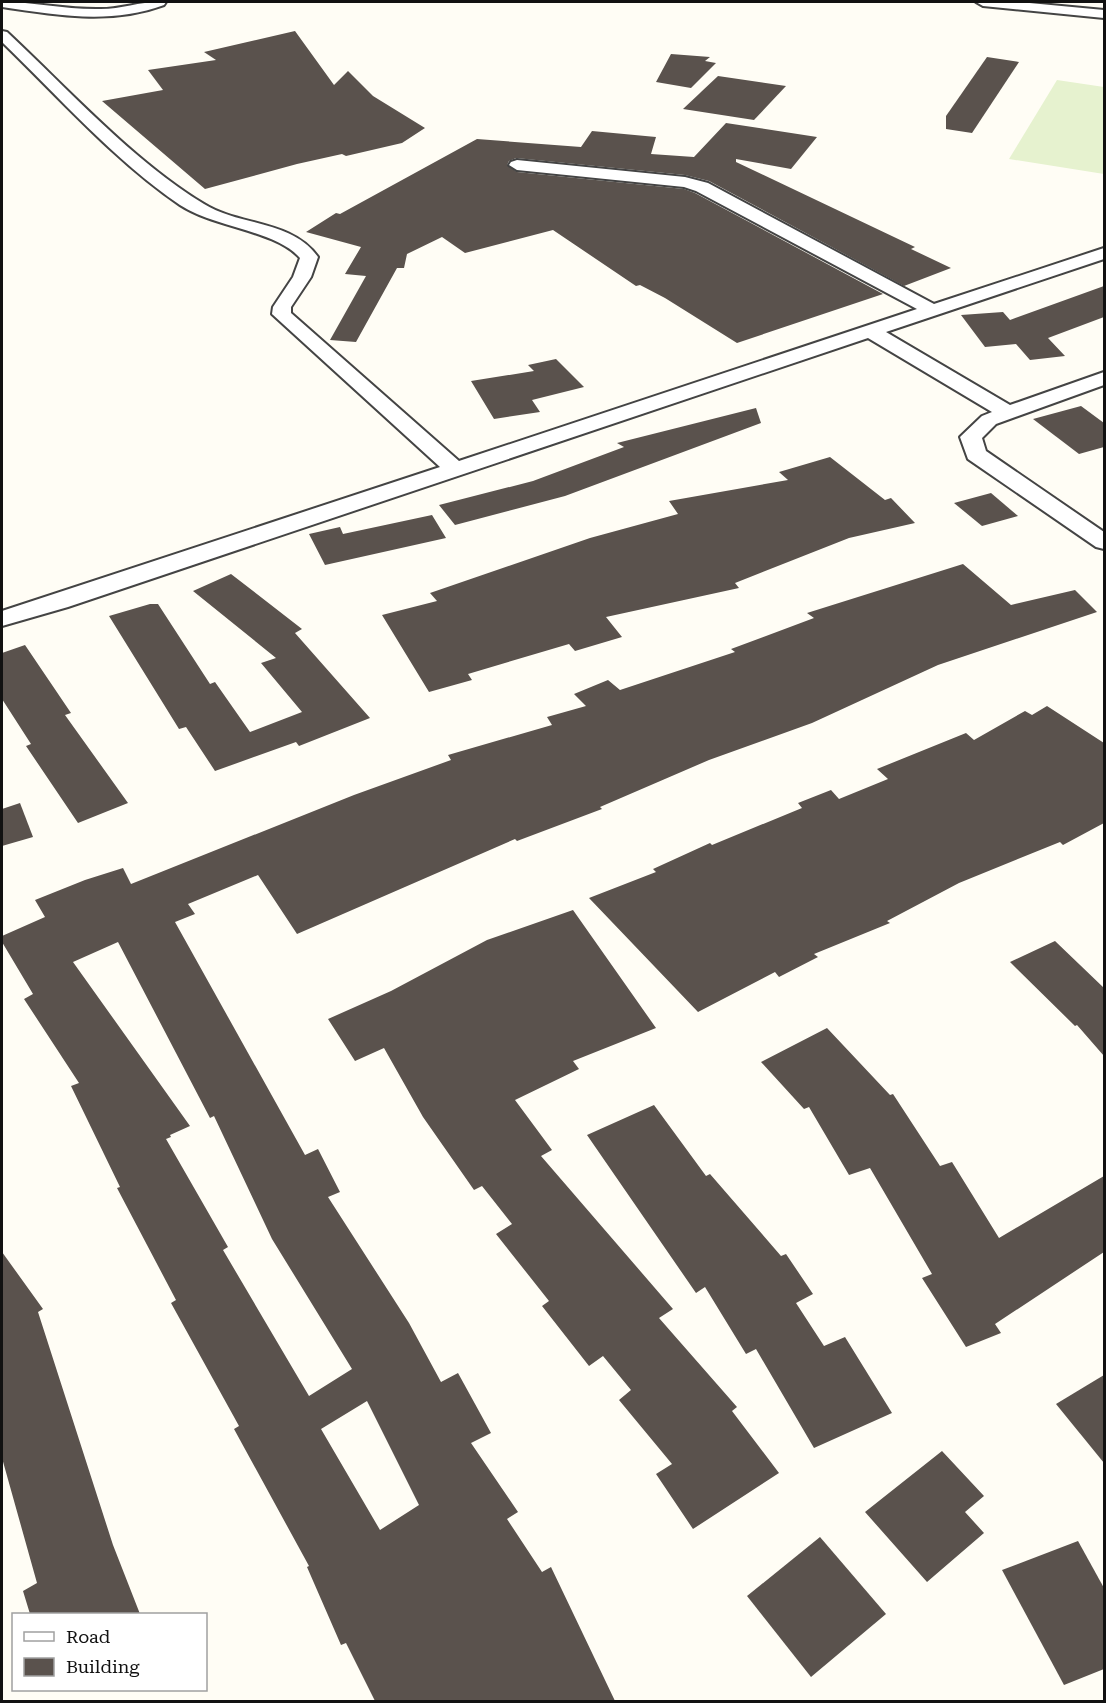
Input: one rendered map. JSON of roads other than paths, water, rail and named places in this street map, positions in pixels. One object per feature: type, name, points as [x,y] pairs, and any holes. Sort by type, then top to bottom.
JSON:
[{"type":"street","points":[[2,3],[104,13],[146,8],[159,2]]},
{"type":"street","points":[[983,2],[1104,14]]},
{"type":"street","points":[[2,35],[144,170],[187,202],[211,216],[280,237],[303,248],[309,257],[302,277],[282,306],[281,314],[456,470]]},
{"type":"street","points":[[517,165],[685,182],[702,187],[932,310]]},
{"type":"street","points":[[2,619],[59,603],[1104,252]]},
{"type":"street","points":[[870,331],[1009,413]]},
{"type":"street","points":[[1104,378],[989,420],[971,437],[976,454],[1104,542]]}]
